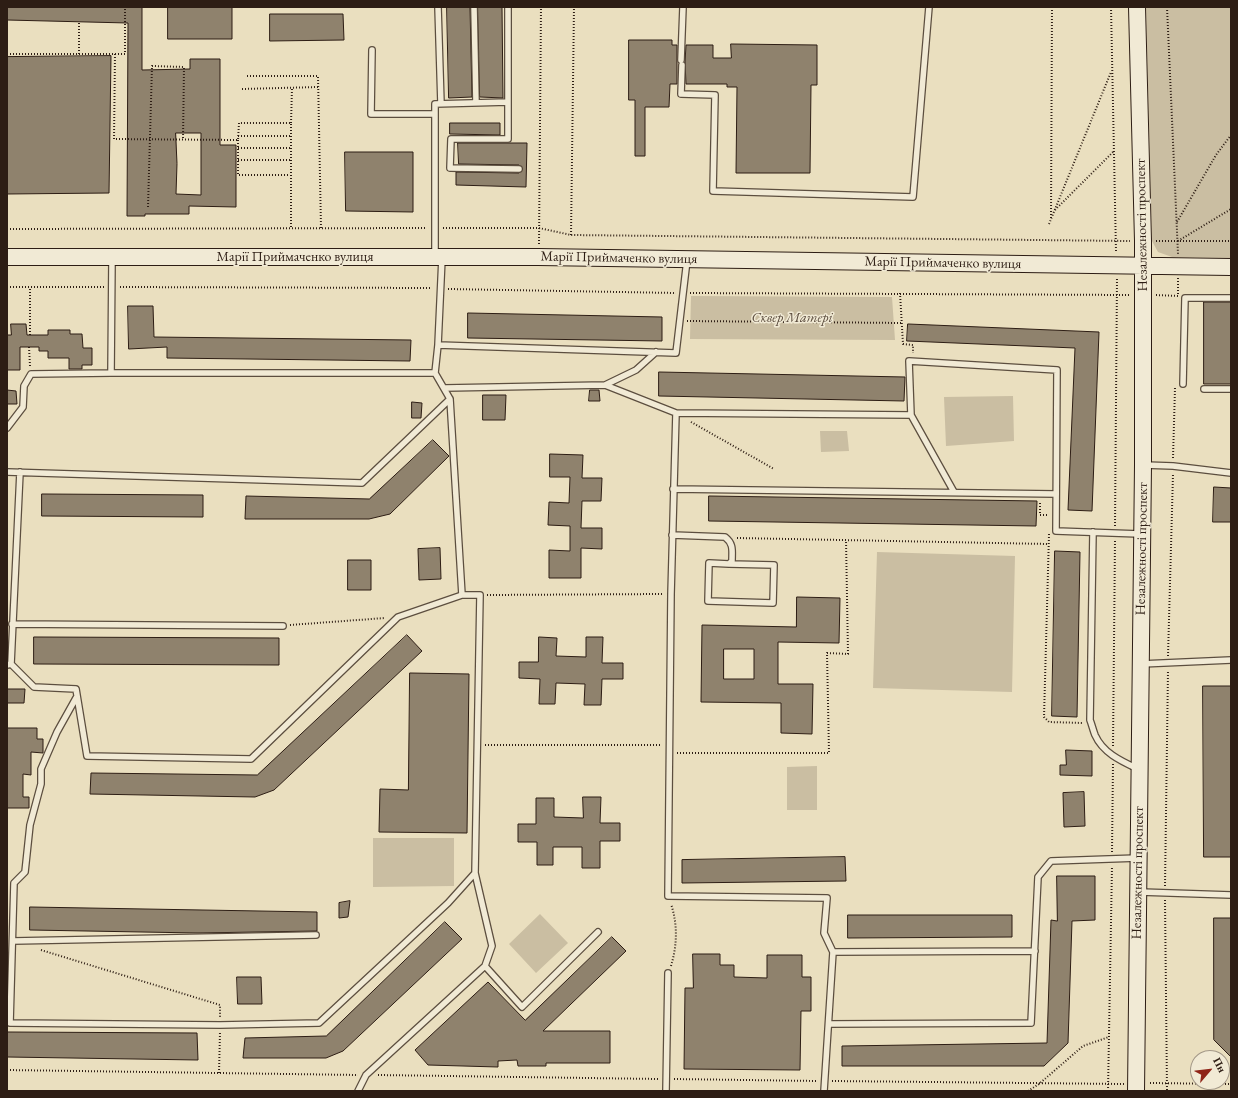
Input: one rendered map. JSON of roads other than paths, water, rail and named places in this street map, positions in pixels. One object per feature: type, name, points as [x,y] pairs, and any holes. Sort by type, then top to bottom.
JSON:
[{"type":"street","name":"Незалежності проспект","points":[[1136,1087],[1144,465],[1143,241],[1137,7]]},
{"type":"street","name":"Марії Приймаченко вулиця","points":[[7,257],[538,257],[1231,267]]},
{"type":"lane","points":[[438,7],[441,104]]},
{"type":"lane","points":[[474,7],[476,103]]},
{"type":"lane","points":[[508,7],[508,138],[450,138],[450,168],[519,169]]},
{"type":"lane","points":[[683,7],[681,94],[715,95],[713,190],[913,197],[929,7]]},
{"type":"lane","points":[[372,50],[371,114],[435,114]]},
{"type":"lane","points":[[462,595],[450,399],[446,388],[435,373],[438,345],[440,288],[439,257],[435,228],[435,104],[508,102]]},
{"type":"lane","points":[[111,373],[112,257]]},
{"type":"lane","points":[[438,345],[676,353],[688,259]]},
{"type":"lane","points":[[1183,384],[1185,298],[1231,298]]},
{"type":"lane","points":[[604,385],[636,370],[656,352]]},
{"type":"lane","points":[[954,492],[911,415],[909,361],[1057,370],[1056,531],[1143,534]]},
{"type":"lane","points":[[7,428],[23,407],[24,386],[31,374],[435,373]]},
{"type":"lane","points":[[446,388],[604,385],[676,413],[911,415]]},
{"type":"lane","points":[[1204,389],[1231,389]]},
{"type":"lane","points":[[7,472],[362,482],[450,399]]},
{"type":"lane","points":[[676,413],[671,594],[668,896],[827,898],[824,933],[833,952],[824,1091]]},
{"type":"lane","points":[[1144,465],[1173,466],[1231,473]]},
{"type":"lane","points":[[20,472],[9,664],[34,687],[76,689],[76,698],[87,756],[251,759],[398,617],[462,595],[480,595],[475,873],[492,946],[485,966],[366,1075],[358,1091]]},
{"type":"lane","points":[[673,489],[1056,494]]},
{"type":"lane","points":[[1093,532],[1090,720],[1095,736],[1113,757],[1140,770]]},
{"type":"lane","points":[[672,535],[725,537],[732,546],[733,563]]},
{"type":"lane","points":[[709,563],[733,563],[774,565],[773,603],[708,601],[709,563]]},
{"type":"lane","points":[[12,624],[283,626]]},
{"type":"lane","points":[[1141,664],[1231,660]]},
{"type":"lane","points":[[76,698],[57,732],[41,769],[40,784],[30,825],[25,872],[14,883],[10,1023],[220,1025],[318,1023],[448,902],[475,873]]},
{"type":"lane","points":[[829,1024],[1031,1023],[1038,877],[1051,861],[1138,858]]},
{"type":"lane","points":[[7,883],[14,883]]},
{"type":"lane","points":[[1138,892],[1231,895]]},
{"type":"lane","points":[[485,966],[522,1008],[598,932]]},
{"type":"lane","points":[[13,941],[316,935]]},
{"type":"lane","points":[[833,952],[1035,951]]},
{"type":"lane","points":[[666,1091],[668,973]]},
{"type":"park label","name":"Сквер Матері","points":[[792,318]]}]
